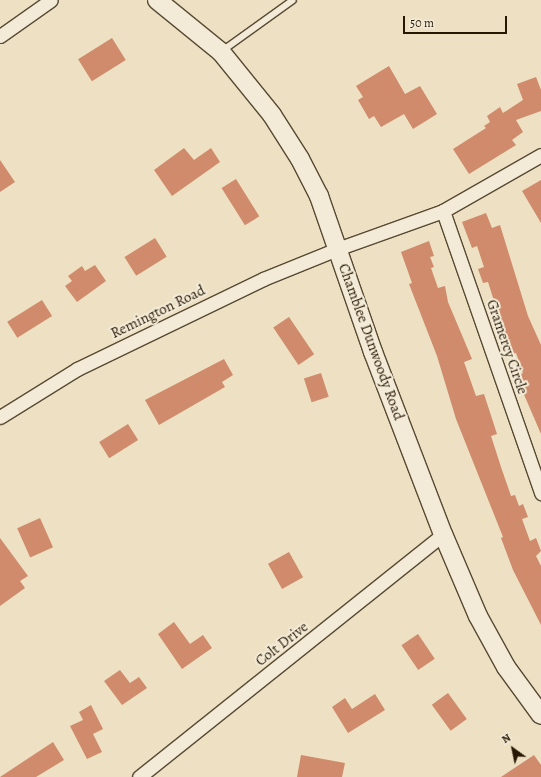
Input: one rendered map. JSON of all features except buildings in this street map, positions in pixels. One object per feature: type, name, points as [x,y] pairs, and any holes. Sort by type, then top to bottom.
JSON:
[{"type":"street","points":[[0,36],[51,0]]},
{"type":"street","name":"Chamblee Dunwoody Road","points":[[157,0],[220,52],[272,115],[300,159],[319,196],[337,249],[443,534],[486,630],[506,667],[541,715]]},
{"type":"street","points":[[337,249],[444,211],[541,155]]},
{"type":"street","name":"Gramercy Circle","points":[[444,211],[541,493]]},
{"type":"street","name":"Remington Road","points":[[0,417],[77,369],[263,279],[337,249]]},
{"type":"street","name":"Colt Drive","points":[[139,777],[443,534]]},
{"type":"lane","points":[[220,52],[293,0]]}]
